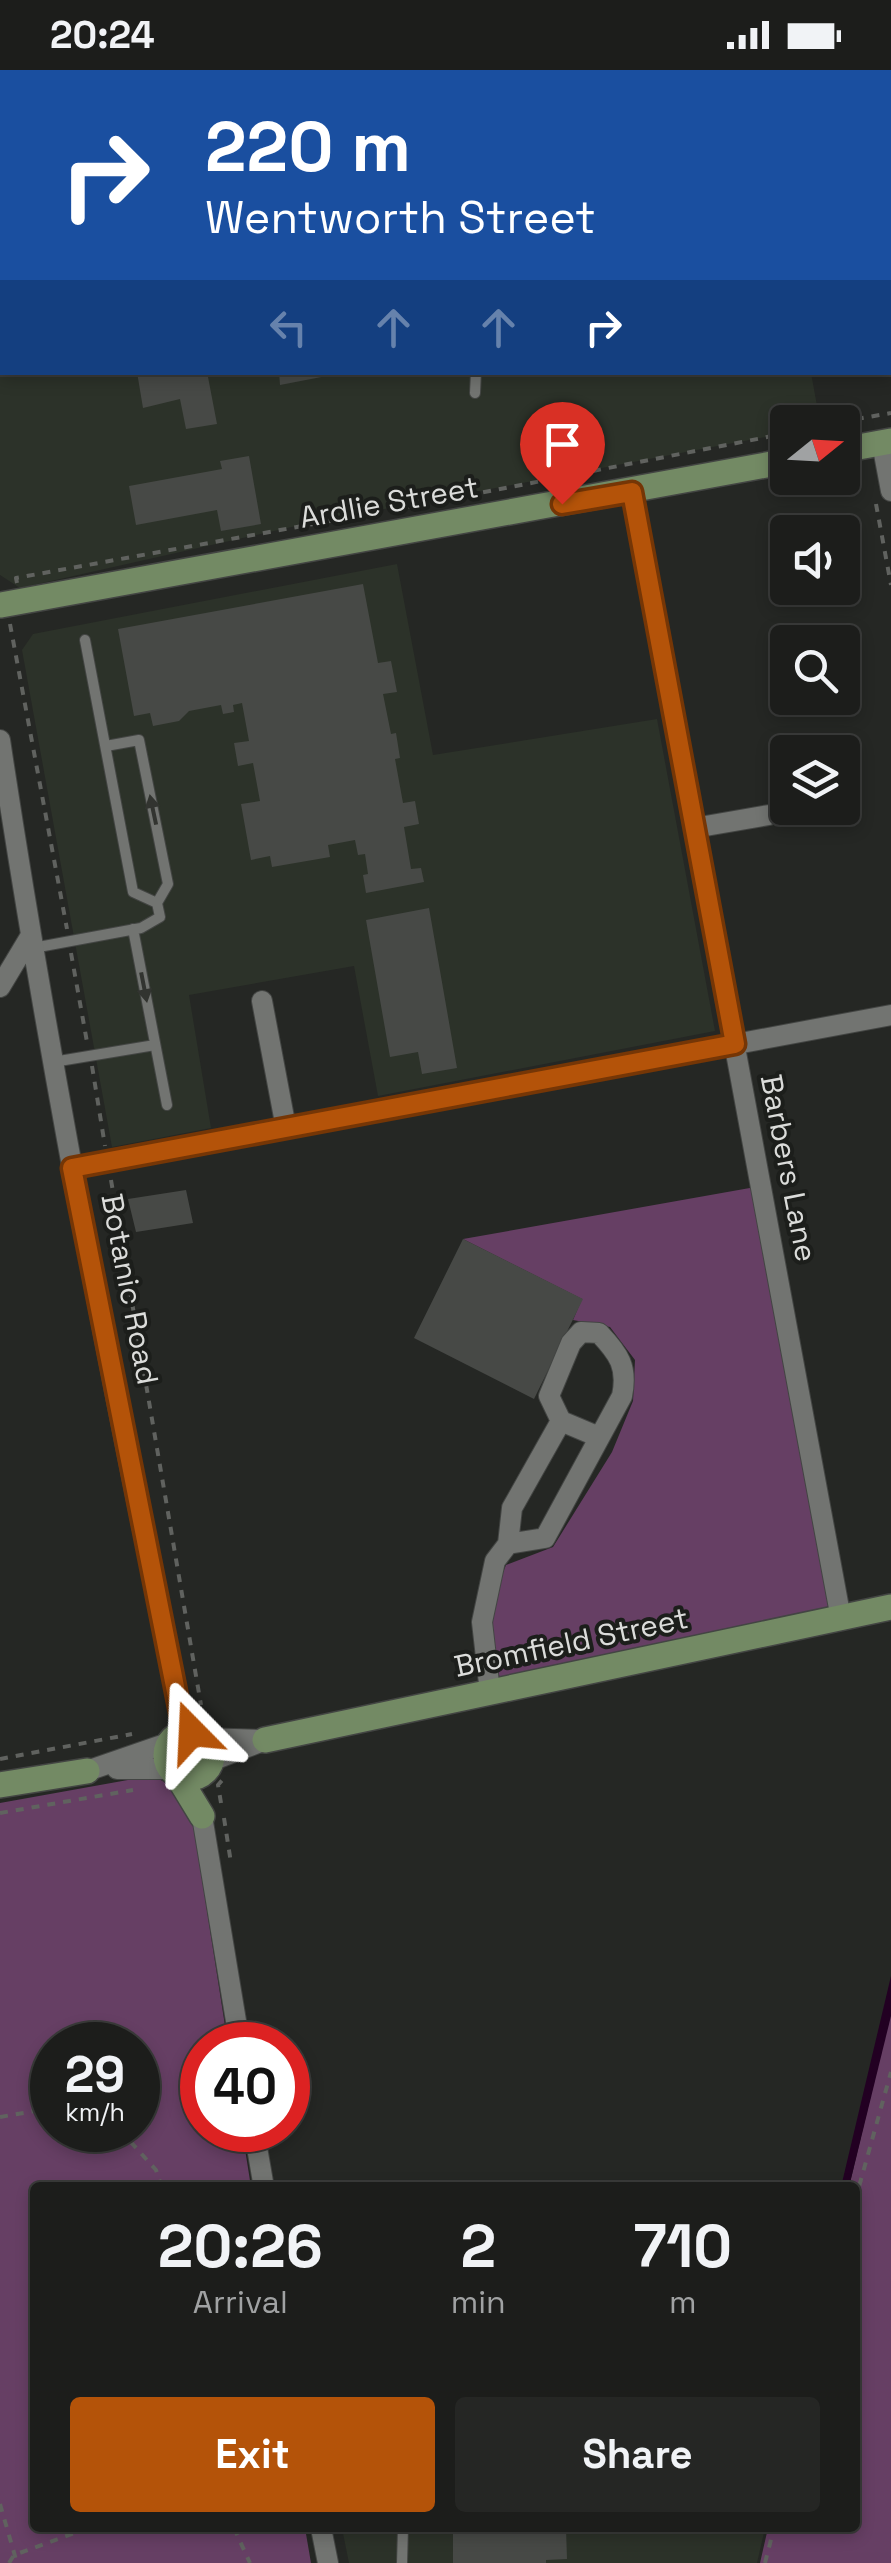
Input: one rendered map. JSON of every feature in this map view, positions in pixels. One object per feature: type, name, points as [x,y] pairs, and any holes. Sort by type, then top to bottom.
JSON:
[{"type":"street","points":[[860,447],[886,442],[882,490]]},
{"type":"street","name":"Ardlie Street","points":[[6,604],[770,465]]},
{"type":"street","name":"Barbers Lane","points":[[632,492],[842,1619]]},
{"type":"street","name":"Botanic Road","points":[[0,740],[31,943],[72,1168],[202,1816],[236,2022]]},
{"type":"street","points":[[694,828],[769,815]]},
{"type":"street","points":[[0,988],[31,943]]},
{"type":"street","points":[[262,1001],[286,1128]]},
{"type":"street","points":[[72,1168],[891,1015]]},
{"type":"street","points":[[508,1544],[545,1538],[600,1437],[622,1396],[626,1374],[617,1352],[599,1333],[581,1332],[572,1343],[549,1396],[561,1422],[600,1437]]},
{"type":"street","points":[[490,1692],[482,1622],[495,1561],[508,1544],[512,1508],[561,1422]]},
{"type":"street","name":"Bromfield Street","points":[[0,1786],[188,1756],[891,1608]]},
{"type":"street","points":[[258,2152],[263,2182]]},
{"type":"street","points":[[323,2532],[328,2563]]},
{"type":"lane","points":[[475,393],[476,375]]},
{"type":"lane","points":[[85,640],[133,892],[157,903]]},
{"type":"lane","points":[[31,943],[69,942],[140,928],[160,917],[157,903],[168,884],[139,740],[106,746]]},
{"type":"lane","points":[[133,929],[167,1105]]},
{"type":"lane","points":[[53,1062],[155,1045]]},
{"type":"lane","points":[[402,2563],[404,2532]]},
{"type":"path","points":[[860,418],[891,413]]},
{"type":"path","points":[[201,1705],[90,1056],[6,604],[16,578],[770,436]]},
{"type":"path","points":[[882,490],[891,585]]},
{"type":"path","points":[[0,1759],[132,1734]]},
{"type":"path","points":[[0,1813],[143,1788]]},
{"type":"path","points":[[860,2183],[891,2072]]},
{"type":"path","points":[[0,2117],[30,2112]]},
{"type":"path","points":[[140,2152],[156,2170],[160,2182]]},
{"type":"path","points":[[0,2504],[17,2563]]},
{"type":"path","points":[[9,2563],[14,2555],[77,2532]]},
{"type":"path","points":[[236,2532],[250,2563]]},
{"type":"path","points":[[765,2563],[773,2532]]},
{"type":"shaded area","points":[[0,375],[811,375],[817,405],[770,405],[770,436],[305,524],[20,588],[0,575]]},
{"type":"shaded area","points":[[397,564],[433,755],[657,719],[715,1031],[378,1096],[354,966],[189,995],[211,1128],[112,1147],[22,650],[33,634]]},
{"type":"shaded area","points":[[761,1186],[841,1619],[503,1690],[494,1656],[489,1607],[506,1565],[553,1547],[612,1452],[633,1401],[635,1360],[610,1327],[573,1320],[582,1299],[463,1239]]},
{"type":"shaded area","points":[[150,1776],[171,1787],[181,1799],[193,1821],[224,2022],[180,2022],[180,2152],[245,2152],[250,2182],[30,2182],[30,2532],[306,2532],[311,2563],[0,2563],[0,1803]]},
{"type":"shaded area","points":[[891,1976],[891,2016],[850,2182],[842,2182]]},
{"type":"shaded area","points":[[891,2011],[891,2563],[760,2563],[767,2532],[860,2532],[860,2182],[850,2182]]},
{"type":"shaded area","points":[[343,2532],[764,2532],[757,2563],[349,2563]]},
{"type":"building","points":[[138,375],[214,375],[208,377],[217,424],[186,429],[180,399],[143,408]]},
{"type":"building","points":[[279,375],[332,375],[280,385]]},
{"type":"building","points":[[249,456],[261,524],[221,531],[217,510],[136,525],[129,486],[222,469],[220,461]]},
{"type":"building","points":[[363,584],[378,663],[391,661],[397,692],[383,694],[391,734],[396,733],[400,758],[395,759],[403,803],[415,801],[419,824],[404,827],[411,869],[421,868],[424,882],[366,893],[365,854],[358,855],[355,840],[328,845],[330,857],[272,867],[270,856],[251,860],[241,804],[260,801],[253,763],[238,766],[234,743],[249,741],[242,703],[233,705],[234,712],[223,714],[221,705],[189,711],[179,721],[153,726],[150,713],[134,716],[118,629]]},
{"type":"building","points":[[429,908],[457,1068],[422,1074],[418,1052],[390,1057],[366,920]]},
{"type":"building","points":[[186,1190],[193,1223],[136,1232],[128,1199]]},
{"type":"building","points":[[463,1239],[583,1299],[534,1399],[414,1338]]},
{"type":"building","points":[[566,2532],[567,2559],[546,2563],[453,2563],[453,2533]]},
{"type":"route","points":[[192,1732],[184,1732],[72,1168],[735,1044],[632,492],[562,504]]}]
